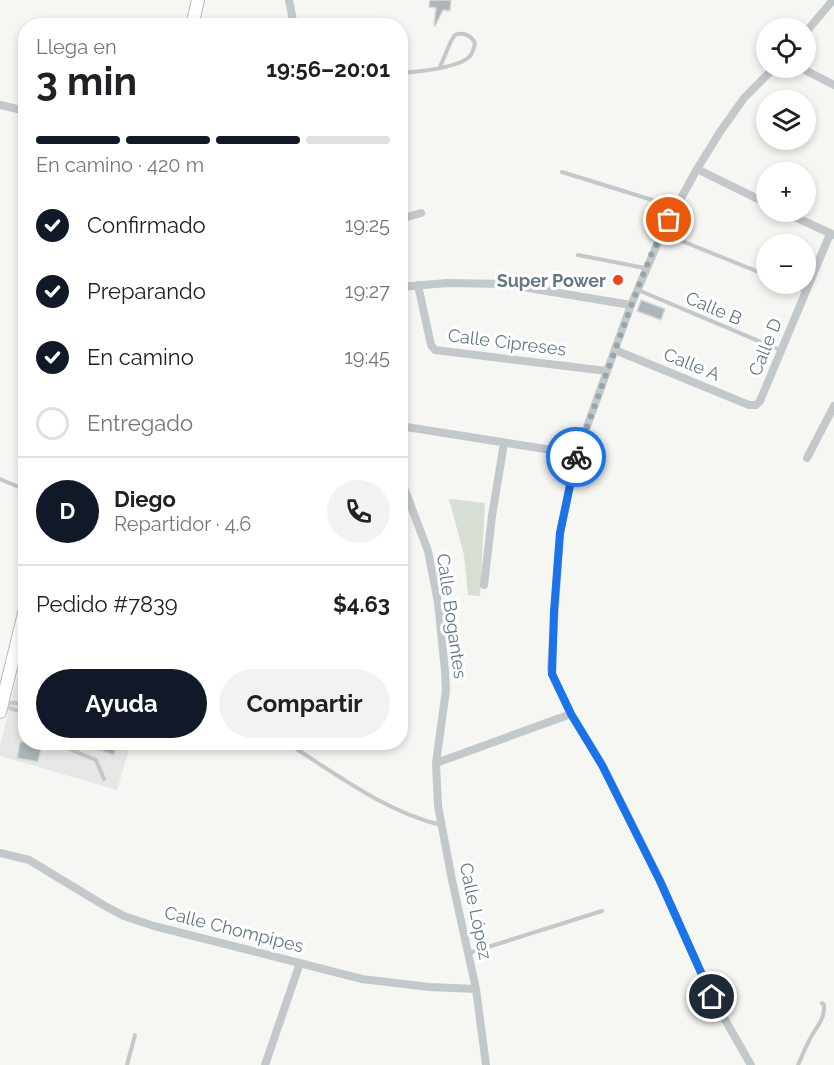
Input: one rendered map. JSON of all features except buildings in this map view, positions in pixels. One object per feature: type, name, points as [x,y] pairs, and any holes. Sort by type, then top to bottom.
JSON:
[{"type":"main road","points":[[194,18],[198,0]]},
{"type":"main road","points":[[1,707],[18,638]]},
{"type":"street","points":[[289,0],[292,18]]},
{"type":"street","points":[[816,20],[833,0]]},
{"type":"street","points":[[816,76],[834,85]]},
{"type":"street","points":[[751,1065],[712,997],[660,881],[607,776],[571,714],[551,668],[560,533],[577,454],[631,304],[662,233],[697,169],[744,98],[764,78]]},
{"type":"street","points":[[0,105],[18,109]]},
{"type":"street","points":[[697,169],[756,198]]},
{"type":"street","points":[[408,217],[421,213]]},
{"type":"street","points":[[805,222],[832,235]]},
{"type":"street","name":"Calle D","points":[[816,269],[832,235]]},
{"type":"street","points":[[408,286],[447,283],[504,284],[631,304]]},
{"type":"street","name":"Calle Cipreses","points":[[418,285],[431,345],[435,350],[607,371]]},
{"type":"street","name":"Calle D","points":[[756,405],[760,401],[805,294]]},
{"type":"street","name":"Calle A","points":[[615,350],[749,405],[756,405]]},
{"type":"street","points":[[807,458],[834,406]]},
{"type":"street","points":[[408,427],[577,454]]},
{"type":"street","points":[[484,585],[504,442]]},
{"type":"street","name":"Calle Bogantes","points":[[408,498],[428,551],[438,602],[446,690],[436,763]]},
{"type":"street","points":[[436,763],[571,714]]},
{"type":"street","name":"Calle López","points":[[436,763],[438,806],[476,990],[486,1065]]},
{"type":"street","name":"Calle Chompipes","points":[[0,853],[29,860],[105,906],[124,916],[154,926],[362,979],[476,990]]},
{"type":"street","points":[[265,1065],[300,963]]},
{"type":"lane","points":[[408,72],[440,67],[451,65],[468,58],[475,45],[472,38],[463,33],[455,35],[440,67]]},
{"type":"lane","points":[[562,172],[676,207]]},
{"type":"lane","points":[[662,233],[756,271]]},
{"type":"lane","points":[[578,255],[646,268]]},
{"type":"lane","name":"Calle B","points":[[637,290],[782,350]]},
{"type":"lane","points":[[0,479],[18,487]]},
{"type":"lane","points":[[1,707],[18,703]]},
{"type":"lane","points":[[1,707],[18,711]]},
{"type":"lane","points":[[72,750],[96,760],[104,779]]},
{"type":"lane","points":[[298,750],[366,794],[420,820],[442,825]]},
{"type":"lane","points":[[469,953],[602,911]]},
{"type":"lane","points":[[798,1065],[825,1013],[822,1003]]},
{"type":"lane","points":[[127,1065],[135,1035]]},
{"type":"shaded area","points":[[449,499],[485,503],[480,596],[468,595],[464,555]]},
{"type":"shaded area","points":[[18,673],[18,750],[129,750],[117,790],[0,756],[0,746]]},
{"type":"way so far","points":[[576,457],[637,290],[669,220]]},
{"type":"place","name":"Super Power","points":[[618,280]]},
{"type":"route","points":[[576,457],[560,533],[552,674],[571,714],[602,765],[660,881],[712,997]]}]
